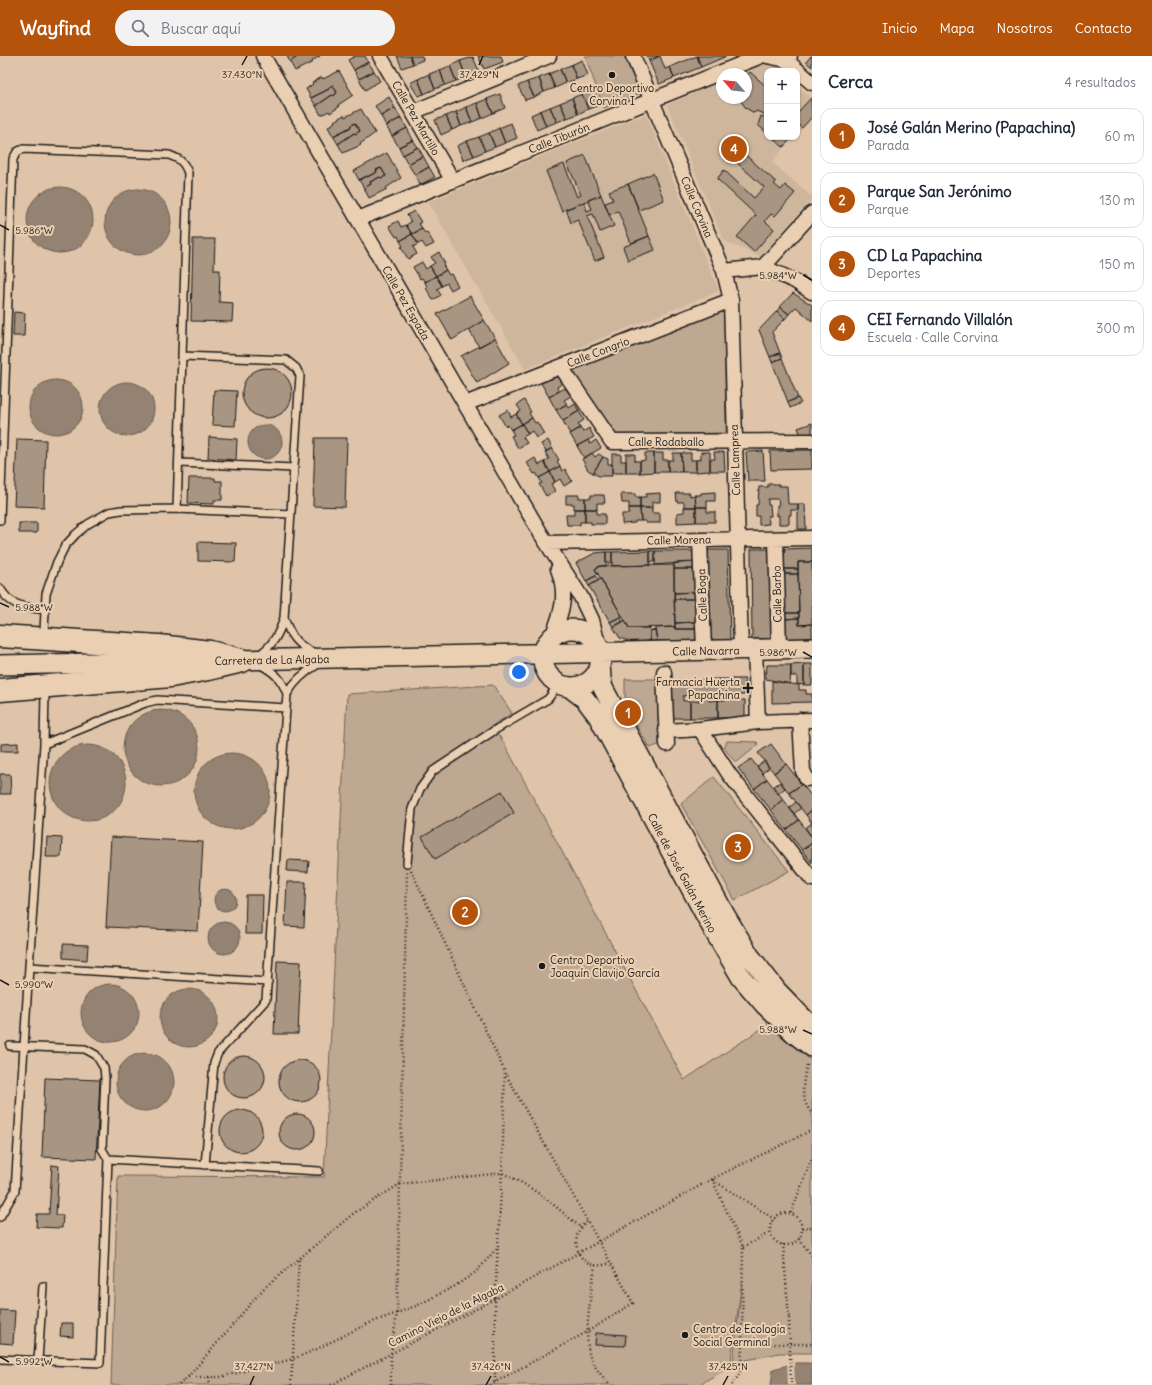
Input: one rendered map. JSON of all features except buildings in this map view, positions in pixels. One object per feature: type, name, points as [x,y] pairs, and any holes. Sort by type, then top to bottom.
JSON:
[{"type":"highway","points":[[0,636],[166,646],[210,652],[247,661]]},
{"type":"highway","points":[[0,690],[171,676],[208,670],[247,661]]},
{"type":"main road","points":[[573,629],[588,634],[600,654],[598,670],[591,680],[581,686],[559,682],[544,663],[544,653],[548,642],[552,637],[559,632],[573,629]]},
{"type":"main road","name":"Calle Navarra","points":[[544,653],[600,654],[812,648]]},
{"type":"main road","name":"Carretera de La Algaba","points":[[0,665],[247,661],[544,653]]},
{"type":"main road","name":"Calle de José Galán Merino","points":[[600,654],[601,679],[603,688],[725,915],[749,955],[777,991],[805,1020],[812,1025]]},
{"type":"main road","name":"Calle de José Galán Merino","points":[[504,655],[531,662],[585,699],[598,716],[710,924],[741,976],[765,1005],[795,1034],[812,1047]]},
{"type":"street","name":"Calle Pez Espada","points":[[263,56],[465,404],[581,597],[592,620],[600,654]]},
{"type":"street","name":"Calle Pez Martillo","points":[[380,56],[453,181]]},
{"type":"street","points":[[413,112],[549,56]]},
{"type":"street","name":"Calle Corvina","points":[[633,56],[724,272]]},
{"type":"street","name":"Calle Tiburón","points":[[358,219],[761,56]]},
{"type":"street","points":[[767,56],[788,58],[812,83]]},
{"type":"street","points":[[763,267],[812,212]]},
{"type":"street","points":[[724,272],[763,267],[812,292]]},
{"type":"street","name":"Calle Lamprea","points":[[724,272],[731,300],[738,539],[748,650],[758,722]]},
{"type":"street","name":"Calle Congrio","points":[[465,404],[731,300]]},
{"type":"street","name":"Calle Rodaballo","points":[[561,367],[612,442],[812,441]]},
{"type":"street","name":"Calle Morena","points":[[549,546],[700,540],[812,538]]},
{"type":"street","name":"Calle Barbo","points":[[776,539],[779,649]]},
{"type":"street","name":"Calle Boga","points":[[700,540],[704,651]]},
{"type":"street","name":"Calle Pez Espada","points":[[549,546],[564,586],[560,618],[552,637]]},
{"type":"street","points":[[664,672],[666,738],[700,729],[758,722],[806,720],[805,775]]},
{"type":"street","points":[[700,729],[729,774],[812,879]]},
{"type":"lane","points":[[0,520],[13,159],[17,152],[23,149],[170,155],[179,159],[185,166],[188,173],[177,509]]},
{"type":"lane","points":[[182,356],[286,360],[296,368],[300,376],[284,618],[274,642],[247,661]]},
{"type":"lane","points":[[179,463],[294,468]]},
{"type":"lane","points":[[44,630],[46,594],[57,562],[65,546],[88,524],[109,512],[121,510],[177,509],[291,514]]},
{"type":"lane","points":[[0,588],[10,601],[24,607],[45,610]]},
{"type":"lane","points":[[284,618],[290,634],[301,645],[328,659]]},
{"type":"lane","points":[[287,694],[294,682],[312,668],[328,659]]},
{"type":"lane","points":[[205,1165],[214,1063],[218,1053],[266,1000],[268,982],[287,694],[284,685],[270,670],[247,661]]},
{"type":"lane","points":[[407,863],[412,809],[420,789],[433,771],[495,730],[548,699],[559,682]]},
{"type":"lane","points":[[0,1217],[16,1191],[44,744],[45,692]]},
{"type":"lane","points":[[44,744],[145,703],[157,700],[286,708]]},
{"type":"lane","points":[[29,967],[268,982]]},
{"type":"lane","points":[[0,1359],[100,1363],[108,1159],[102,1149],[105,1078],[104,1068],[96,1055],[85,1049],[10,1046]]},
{"type":"lane","points":[[108,1159],[319,1171]]},
{"type":"lane","points":[[38,1361],[43,1286]]},
{"type":"path","points":[[407,863],[504,1072],[632,1303],[587,1332],[495,1384],[490,1385]]},
{"type":"path","points":[[391,1385],[391,1353],[397,1313],[407,863]]},
{"type":"path","points":[[807,1065],[802,1090],[809,1110],[812,1113]]},
{"type":"path","points":[[495,1384],[495,1299],[502,1173],[504,1072]]},
{"type":"path","name":"Camino Viejo de la Algaba","points":[[331,1385],[570,1259],[712,1179],[812,1130]]},
{"type":"path","points":[[791,1213],[812,1158]]},
{"type":"path","points":[[179,1385],[188,1377],[264,1288],[354,1213],[400,1184],[502,1173],[517,1179],[552,1202],[581,1228]]},
{"type":"path","points":[[712,1179],[774,1219]]},
{"type":"path","points":[[712,1179],[743,1247],[741,1372],[732,1385]]},
{"type":"path","points":[[781,1213],[791,1213],[799,1219],[802,1228],[799,1238],[792,1244],[784,1244],[776,1240],[771,1232],[771,1226],[774,1219],[781,1213]]},
{"type":"path","points":[[587,1222],[581,1228],[577,1236],[576,1244],[579,1253],[587,1262],[595,1265],[602,1266],[610,1263]]},
{"type":"path","points":[[802,1228],[812,1227]]},
{"type":"path","points":[[743,1247],[771,1232]]},
{"type":"path","points":[[799,1238],[812,1256]]},
{"type":"path","points":[[784,1244],[789,1318],[791,1385]]},
{"type":"path","points":[[188,1377],[220,1377],[292,1359],[315,1350],[367,1324],[416,1306],[455,1286],[476,1272],[498,1246]]},
{"type":"path","points":[[291,1385],[299,1259]]},
{"type":"path","points":[[595,1265],[587,1332],[590,1358],[603,1378],[610,1385]]},
{"type":"path","points":[[742,1344],[812,1344]]},
{"type":"path","points":[[209,1377],[210,1385]]},
{"type":"shaded area","name":"Centro Deportivo Corvina I","points":[[585,56],[624,56],[640,93],[604,108]]},
{"type":"shaded area","points":[[767,64],[774,65],[778,68],[764,68],[764,140],[791,140],[772,162],[812,197],[812,199],[760,257],[724,241],[667,105],[716,84],[716,104],[752,104],[752,69]]},
{"type":"shaded area","points":[[800,88],[812,99],[812,117],[800,131]]},
{"type":"shaded area","points":[[646,114],[719,291],[525,369],[428,202]]},
{"type":"shaded area","points":[[60,187],[73,190],[83,197],[90,207],[93,220],[90,233],[83,243],[73,250],[60,253],[47,250],[37,243],[30,233],[27,220],[30,207],[37,197],[47,190]]},
{"type":"shaded area","points":[[138,189],[151,192],[161,199],[168,209],[171,222],[168,235],[161,245],[151,252],[138,255],[125,252],[115,245],[108,235],[105,222],[108,209],[115,199],[125,192]]},
{"type":"shaded area","points":[[724,310],[726,433],[615,435],[569,370]]},
{"type":"shaded area","points":[[56,380],[66,382],[75,388],[81,397],[83,407],[81,417],[75,426],[66,432],[56,434],[46,432],[37,426],[31,417],[29,407],[31,397],[37,388],[46,382]]},
{"type":"shaded area","points":[[127,382],[137,384],[146,390],[152,399],[154,409],[152,419],[146,428],[137,434],[127,436],[117,434],[108,428],[102,419],[100,409],[102,399],[108,390],[117,384]]},
{"type":"shaded area","points":[[262,425],[268,425],[277,430],[281,436],[281,448],[277,454],[268,459],[262,459],[253,454],[248,445],[248,439],[253,430]]},
{"type":"shaded area","points":[[625,679],[662,679],[663,743],[650,748],[632,718],[625,697]]},
{"type":"shaded area","points":[[493,685],[512,713],[492,726],[504,743],[684,1080],[767,1025],[812,1061],[812,1353],[779,1353],[733,1363],[742,1282],[730,1367],[698,1385],[111,1385],[118,1176],[324,1177],[347,694]]},
{"type":"shaded area","points":[[161,710],[175,713],[188,721],[196,734],[199,748],[196,762],[188,775],[175,783],[161,786],[147,783],[134,775],[126,762],[123,748],[126,734],[134,721],[147,713]]},
{"type":"shaded area","points":[[727,741],[757,742],[758,745],[736,763],[724,748]]},
{"type":"shaded area","points":[[88,745],[102,748],[115,756],[123,769],[126,783],[123,797],[115,810],[102,818],[88,821],[74,818],[61,810],[53,797],[50,783],[53,769],[61,756],[74,748]]},
{"type":"shaded area","points":[[232,753],[246,756],[259,764],[267,777],[270,791],[267,805],[259,818],[246,826],[232,829],[218,826],[205,818],[197,805],[194,791],[197,777],[205,764],[218,756]]},
{"type":"shaded area","points":[[714,777],[789,871],[735,900],[681,804]]},
{"type":"shaded area","points":[[225,889],[233,892],[236,900],[233,908],[225,911],[217,908],[214,900],[217,892]]},
{"type":"shaded area","points":[[221,922],[227,922],[237,929],[240,938],[239,944],[233,951],[227,954],[221,954],[211,947],[208,941],[208,935],[215,925]]},
{"type":"shaded area","points":[[110,984],[121,986],[134,997],[137,1002],[139,1013],[137,1024],[126,1037],[121,1040],[110,1042],[99,1040],[86,1029],[83,1024],[81,1013],[83,1002],[94,989],[99,986]]},
{"type":"shaded area","points":[[189,989],[200,991],[213,1002],[216,1007],[218,1018],[216,1029],[205,1042],[200,1045],[189,1047],[178,1045],[165,1034],[162,1029],[160,1018],[162,1007],[173,994],[178,991]]},
{"type":"shaded area","points":[[145,1053],[156,1055],[169,1066],[172,1071],[174,1082],[172,1093],[161,1106],[156,1109],[145,1111],[134,1109],[121,1098],[118,1093],[116,1082],[118,1071],[129,1058],[134,1055]]},
{"type":"shaded area","points":[[796,1363],[812,1363],[812,1385],[771,1385],[773,1369]]},
{"type":"pier","points":[[794,1361],[795,1385],[788,1385],[787,1363]]},
{"type":"place","name":"Centro Deportivo Corvina I","points":[[612,75]]},
{"type":"place","name":"CEI Fernando Villalón","points":[[734,149]]},
{"type":"place","name":"Farmacia Huerta Papachina","points":[[748,688]]},
{"type":"place","name":"José Galán Merino (Papachina)","points":[[628,713]]},
{"type":"place","name":"CD La Papachina","points":[[738,847]]},
{"type":"place","name":"Parque San Jerónimo","points":[[465,912]]},
{"type":"place","name":"Centro Deportivo Joaquín Clavijo García","points":[[542,966]]},
{"type":"place","name":"Centro de Ecología Social Germinal","points":[[685,1335]]}]
